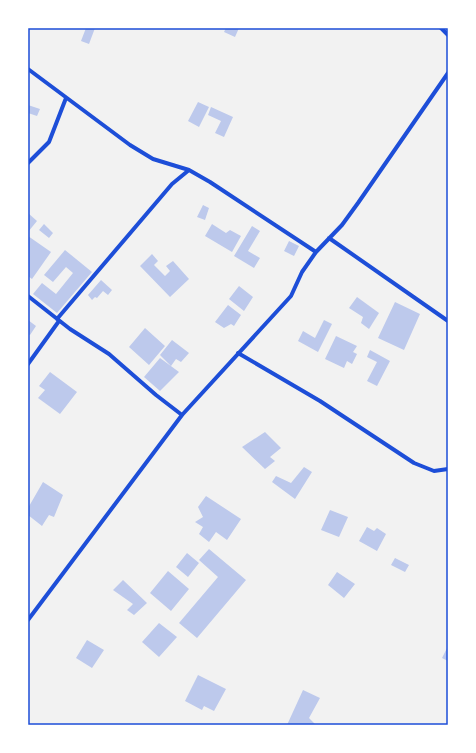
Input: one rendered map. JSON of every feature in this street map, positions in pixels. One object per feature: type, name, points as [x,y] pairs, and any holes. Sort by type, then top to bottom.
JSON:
[{"type":"street","points":[[441,28],[448,35]]},
{"type":"street","points":[[28,69],[130,145],[152,159],[189,170],[210,182],[316,252]]},
{"type":"street","points":[[28,620],[182,415],[291,296],[302,272],[316,252],[342,225],[448,73]]},
{"type":"street","points":[[28,163],[49,142],[66,98]]},
{"type":"street","points":[[28,364],[58,320],[172,184],[189,170]]},
{"type":"street","points":[[330,238],[448,321]]},
{"type":"street","points":[[28,296],[58,320],[109,354],[156,396],[182,415]]},
{"type":"street","points":[[238,353],[320,401],[414,463],[434,471],[448,469]]},
{"type":"building","points":[[86,28],[95,28],[89,44],[81,41]]},
{"type":"building","points":[[226,28],[239,28],[235,37],[224,32]]},
{"type":"building","points":[[198,102],[209,107],[199,127],[188,121]]},
{"type":"building","points":[[28,105],[40,109],[37,116],[28,113]]},
{"type":"building","points":[[211,107],[233,117],[224,137],[215,133],[221,121],[208,115]]},
{"type":"building","points":[[203,205],[209,208],[205,220],[197,217]]},
{"type":"building","points":[[28,213],[37,221],[28,232]]},
{"type":"building","points":[[44,224],[53,233],[49,238],[39,230]]},
{"type":"building","points":[[212,224],[226,233],[230,230],[241,236],[232,252],[205,236]]},
{"type":"building","points":[[252,226],[260,231],[248,251],[260,258],[254,268],[234,256]]},
{"type":"building","points":[[28,236],[51,252],[32,279],[28,276]]},
{"type":"building","points":[[289,241],[299,246],[294,256],[284,251]]},
{"type":"building","points":[[65,250],[92,272],[57,313],[33,294],[42,283],[56,294],[73,273],[66,267],[53,282],[44,275]]},
{"type":"building","points":[[152,254],[158,261],[154,265],[165,276],[170,271],[166,266],[173,261],[189,279],[170,297],[140,266]]},
{"type":"building","points":[[101,280],[112,290],[108,295],[103,291],[97,298],[95,297],[92,300],[88,295]]},
{"type":"building","points":[[239,286],[253,297],[244,311],[229,299]]},
{"type":"building","points":[[357,297],[379,313],[369,329],[361,323],[363,317],[349,308]]},
{"type":"building","points":[[395,302],[420,314],[404,350],[378,338]]},
{"type":"building","points":[[228,305],[241,315],[234,326],[231,324],[224,328],[215,322]]},
{"type":"building","points":[[28,320],[36,326],[30,335],[28,334]]},
{"type":"building","points":[[324,320],[332,324],[318,352],[298,341],[303,331],[315,338]]},
{"type":"building","points":[[145,328],[165,346],[149,365],[129,347]]},
{"type":"building","points":[[336,336],[357,346],[353,352],[357,354],[352,364],[347,361],[344,368],[325,359]]},
{"type":"building","points":[[172,340],[189,353],[181,362],[176,359],[171,366],[160,355]]},
{"type":"building","points":[[370,350],[390,361],[377,386],[367,381],[377,362],[367,357]]},
{"type":"building","points":[[160,358],[179,372],[160,391],[144,377]]},
{"type":"building","points":[[50,372],[77,392],[60,414],[38,398],[45,390],[39,386]]},
{"type":"building","points":[[265,432],[281,448],[270,457],[275,461],[265,469],[242,447]]},
{"type":"building","points":[[304,467],[312,472],[295,499],[272,482],[276,476],[291,483]]},
{"type":"building","points":[[43,482],[63,495],[54,517],[49,515],[42,526],[28,515],[28,508]]},
{"type":"building","points":[[206,496],[241,519],[227,540],[216,532],[209,542],[199,534],[203,527],[195,522],[203,517],[198,507]]},
{"type":"building","points":[[330,510],[348,517],[339,537],[321,530]]},
{"type":"building","points":[[367,527],[374,531],[377,528],[386,534],[377,551],[359,541]]},
{"type":"building","points":[[209,549],[246,580],[197,638],[179,623],[218,577],[199,560]]},
{"type":"building","points":[[187,553],[199,563],[188,577],[176,567]]},
{"type":"building","points":[[395,558],[409,565],[405,572],[391,565]]},
{"type":"building","points":[[168,571],[189,589],[171,611],[150,593]]},
{"type":"building","points":[[337,572],[355,584],[344,598],[328,585]]},
{"type":"building","points":[[123,580],[147,603],[134,615],[127,610],[133,604],[113,590]]},
{"type":"building","points":[[159,623],[177,637],[159,657],[142,642]]},
{"type":"building","points":[[87,640],[104,650],[92,668],[76,658]]},
{"type":"building","points":[[448,646],[448,661],[442,658]]},
{"type":"building","points":[[198,675],[226,689],[214,711],[204,706],[202,710],[185,701]]},
{"type":"building","points":[[303,690],[320,698],[309,718],[316,725],[287,725]]}]
